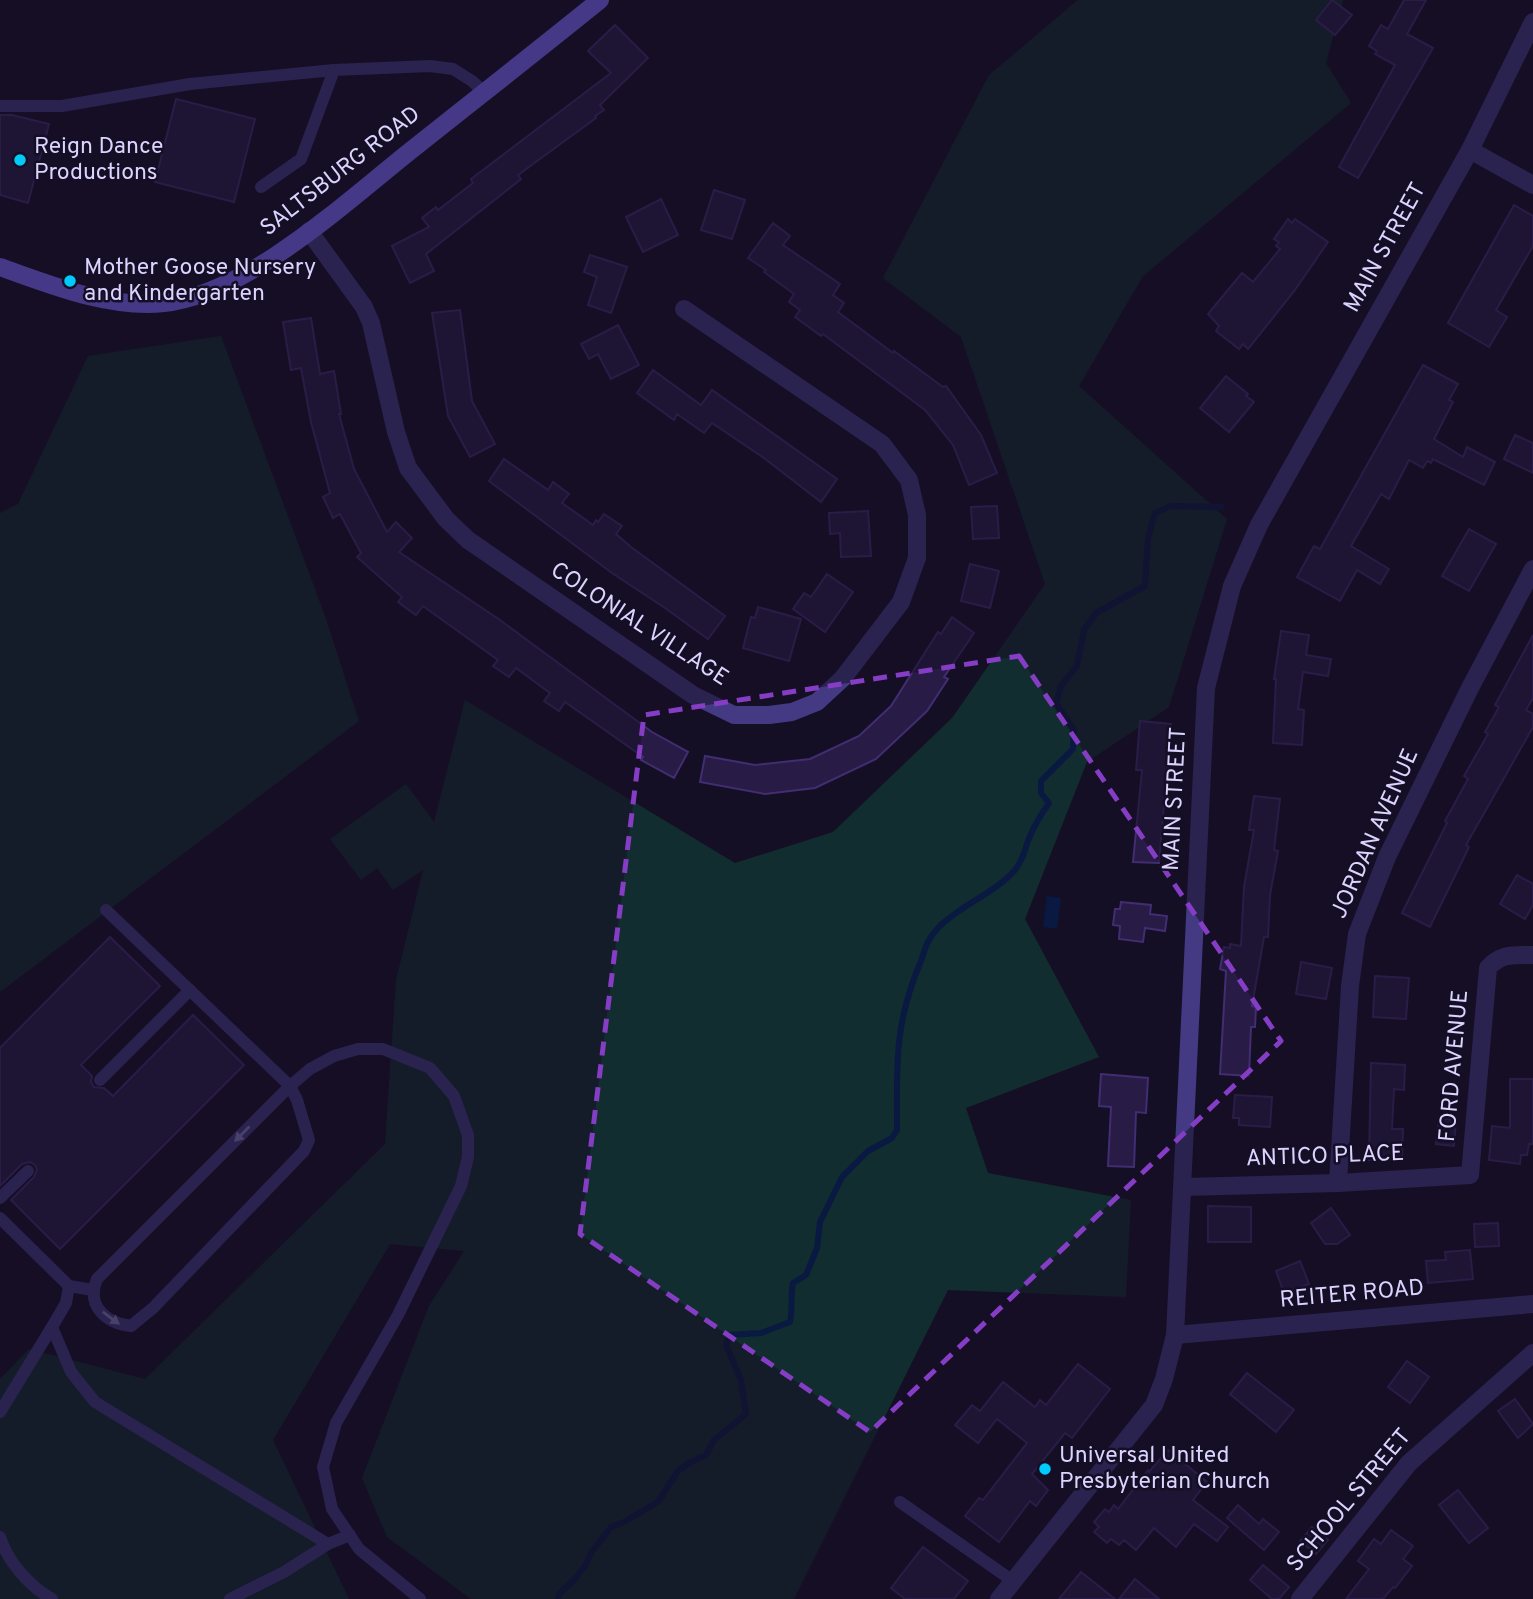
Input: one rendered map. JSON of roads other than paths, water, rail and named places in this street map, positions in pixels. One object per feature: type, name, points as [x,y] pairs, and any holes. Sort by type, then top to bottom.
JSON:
[{"type":"main road","name":"SALTSBURG ROAD","points":[[0,267],[78,292],[122,302],[165,303],[212,291],[240,278],[309,231],[600,0]]},
{"type":"street","name":"MAIN STREET","points":[[999,1599],[1154,1405],[1164,1379],[1175,1335],[1206,688],[1232,586],[1259,525],[1470,150],[1533,22]]},
{"type":"street","points":[[1470,150],[1533,185]]},
{"type":"street","name":"COLONIAL VILLAGE","points":[[309,231],[364,307],[376,340],[396,432],[408,468],[446,519],[468,541],[693,695],[734,715],[792,712],[817,702],[843,678],[901,602],[917,558],[917,515],[909,480],[882,444],[684,309]]},
{"type":"street","name":"JORDAN AVENUE","points":[[1338,1183],[1350,986],[1357,934],[1393,845],[1470,688],[1533,569]]},
{"type":"street","name":"FORD AVENUE","points":[[1470,1175],[1488,968],[1496,959],[1505,955],[1533,955]]},
{"type":"street","name":"ANTICO PLACE","points":[[1183,1187],[1338,1183],[1470,1175]]},
{"type":"street","name":"REITER ROAD","points":[[1175,1335],[1533,1304]]},
{"type":"street","name":"SCHOOL STREET","points":[[1300,1599],[1409,1462],[1533,1353]]},
{"type":"lane","points":[[0,106],[62,106],[190,84],[334,71],[430,66],[453,69],[472,80],[484,92]]},
{"type":"lane","points":[[261,187],[301,159],[334,71]]},
{"type":"lane","points":[[106,910],[290,1086],[309,1140],[304,1152],[153,1308],[131,1326],[118,1325],[106,1317],[94,1301],[93,1290],[97,1279],[290,1086],[310,1069],[334,1056],[358,1049],[383,1049],[430,1068],[454,1096],[468,1135],[468,1157],[461,1186],[398,1315],[335,1423],[323,1467],[332,1509],[359,1549],[420,1599]]},
{"type":"lane","points":[[100,1080],[190,990]]},
{"type":"lane","points":[[0,1198],[28,1171]]},
{"type":"lane","points":[[0,1218],[69,1286],[93,1290]]},
{"type":"lane","points":[[0,1412],[66,1303],[69,1286]]},
{"type":"lane","points":[[52,1327],[71,1372],[95,1402],[328,1544]]},
{"type":"lane","points":[[900,1502],[1013,1581]]},
{"type":"lane","points":[[230,1599],[284,1572],[328,1544],[350,1535]]},
{"type":"lane","points":[[0,1537],[4,1549],[34,1589],[51,1599]]},
{"type":"water","points":[[1047,896],[1061,898],[1057,929],[1043,927]]},
{"type":"waterway","points":[[558,1599],[559,1594],[585,1566],[591,1553],[611,1527],[658,1502],[678,1471],[706,1455],[714,1440],[746,1414],[741,1380],[726,1345],[729,1335],[761,1333],[790,1322],[793,1283],[806,1275],[817,1248],[820,1222],[842,1177],[868,1151],[892,1138],[897,1130],[897,1066],[901,1028],[911,988],[926,947],[933,933],[947,920],[997,886],[1020,862],[1032,832],[1049,803],[1041,793],[1041,781],[1073,749],[1074,730],[1056,703],[1061,686],[1077,666],[1084,630],[1096,613],[1145,586],[1148,538],[1155,513],[1171,506],[1222,507]]},
{"type":"place","name":"Reign Dance Productions","points":[[20,160]]},
{"type":"place","name":"Mother Goose Nursery and Kindergarten","points":[[70,281]]},
{"type":"place","name":"Universal United Presbyterian Church","points":[[1045,1469]]}]
